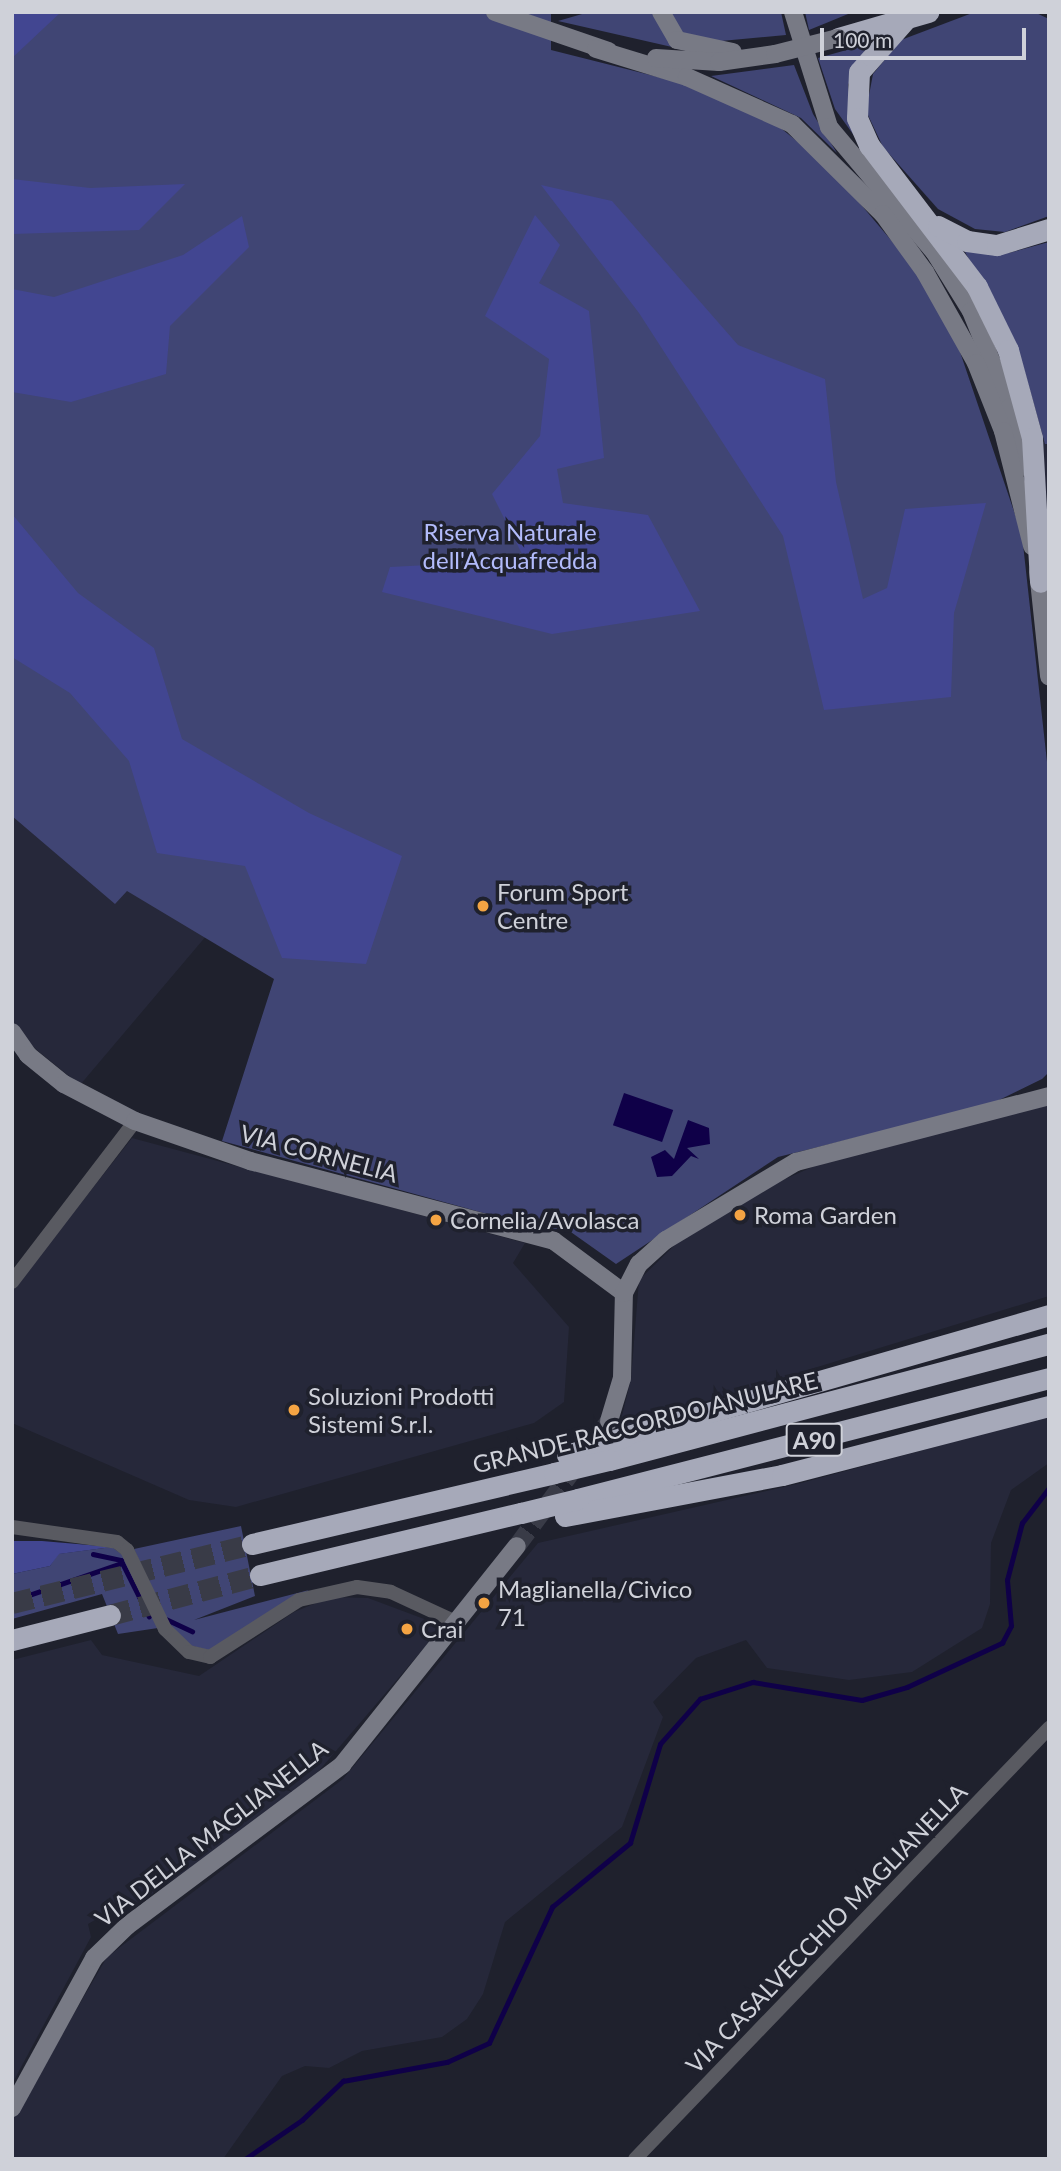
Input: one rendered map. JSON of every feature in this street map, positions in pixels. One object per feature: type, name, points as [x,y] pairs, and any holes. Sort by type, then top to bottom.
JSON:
[{"type":"highway","points":[[838,38],[879,12]]},
{"type":"highway","points":[[838,38],[928,12]]},
{"type":"highway","points":[[905,20],[859,72],[855,108],[869,145],[933,223],[993,318],[1026,402],[1040,583]]},
{"type":"highway","points":[[933,223],[959,238],[997,245],[1049,229]]},
{"type":"highway","points":[[934,1346],[1049,1303]]},
{"type":"highway","points":[[475,1492],[567,1455],[624,1437],[1049,1315]]},
{"type":"highway","name":"GRANDE RACCORDO ANULARE","points":[[252,1544],[609,1460],[1049,1344]]},
{"type":"highway","name":"A90","points":[[517,1518],[578,1499],[1049,1378]]},
{"type":"highway","points":[[260,1575],[435,1534],[517,1518],[565,1516],[782,1475],[1049,1406]]},
{"type":"highway","points":[[12,1640],[110,1615]]},
{"type":"street","points":[[495,12],[596,49],[687,77],[792,124],[883,214],[925,272],[976,363],[1013,464],[1040,583]]},
{"type":"street","points":[[661,12],[668,32],[684,44],[775,54]]},
{"type":"street","points":[[793,12],[829,127],[935,253],[985,341],[1019,442],[1040,583],[1049,676]]},
{"type":"street","points":[[596,49],[695,62],[775,54],[838,38]]},
{"type":"street","name":"VIA CORNELIA","points":[[13,1034],[64,1084],[135,1121],[250,1161],[554,1241],[624,1293]]},
{"type":"street","points":[[609,1421],[622,1378],[624,1293],[652,1251],[789,1165],[1045,1094]]},
{"type":"street","points":[[12,1282],[135,1121]]},
{"type":"street","points":[[12,1527],[117,1542],[127,1550],[165,1629],[189,1652],[210,1657],[299,1600],[357,1587],[391,1592],[458,1623]]},
{"type":"street","name":"VIA DELLA MAGLIANELLA","points":[[12,2108],[84,1972],[103,1947],[327,1780],[458,1623],[517,1546]]},
{"type":"street","name":"VIA CASALVECCHIO MAGLIANELLA","points":[[635,2159],[1049,1728]]},
{"type":"shaded area","points":[[12,12],[61,12],[12,58]]},
{"type":"shaded area","points":[[12,179],[90,188],[185,184],[139,230],[12,234]]},
{"type":"shaded area","points":[[541,185],[612,201],[738,345],[825,379],[836,482],[863,599],[887,588],[905,509],[986,503],[954,613],[951,697],[824,710],[783,536],[639,313]]},
{"type":"shaded area","points":[[535,215],[560,245],[539,283],[589,311],[604,458],[557,469],[563,503],[648,515],[700,611],[552,634],[382,592],[390,567],[525,560],[492,494],[540,436],[549,359],[485,316]]},
{"type":"shaded area","points":[[242,216],[249,247],[170,326],[166,374],[71,402],[12,392],[12,289],[54,297],[183,255]]},
{"type":"shaded area","points":[[1041,442],[1049,442],[1049,574]]},
{"type":"shaded area","points":[[12,514],[78,593],[154,648],[182,739],[309,813],[402,856],[366,964],[282,958],[245,866],[157,853],[129,761],[70,693],[12,657]]},
{"type":"shaded area","points":[[12,700],[231,949],[207,935],[80,1085],[22,1038],[12,1020]]},
{"type":"shaded area","points":[[624,1093],[673,1110],[662,1142],[613,1125]]},
{"type":"shaded area","points":[[1049,1105],[1049,1296],[619,1428],[631,1379],[639,1280],[683,1237],[735,1201],[826,1161]]},
{"type":"shaded area","points":[[688,1120],[709,1128],[710,1144],[687,1148],[699,1159],[691,1156],[672,1176],[657,1177],[651,1157],[665,1150],[674,1159]]},
{"type":"shaded area","points":[[132,1138],[525,1243],[513,1263],[569,1327],[564,1402],[534,1423],[236,1507],[189,1500],[12,1423],[12,1291]]},
{"type":"shaded area","points":[[1049,1416],[1049,1463],[1011,1490],[991,1543],[990,1604],[982,1628],[912,1672],[849,1680],[767,1668],[746,1640],[696,1658],[653,1702],[663,1717],[622,1827],[505,1922],[483,1994],[467,2019],[442,2037],[362,2051],[329,2068],[305,2066],[282,2076],[223,2159],[12,2159],[12,2120],[107,1957],[343,1779],[538,1543],[801,1483]]},
{"type":"shaded area","points":[[12,1541],[112,1547],[59,1554],[50,1566],[12,1574]]},
{"type":"shaded area","points":[[331,1597],[368,1598],[443,1626],[300,1793],[130,1909],[124,1903],[88,1924],[91,1937],[12,2084],[12,1660],[91,1640],[102,1655],[199,1676],[294,1612]]},
{"type":"green space","name":"Riserva Naturale dell'Acquafredda","points":[[12,12],[551,12],[551,50],[682,83],[772,121],[830,168],[912,265],[956,340],[1022,535],[1049,780],[1049,1072],[1042,1079],[991,1104],[778,1157],[616,1264],[568,1230],[535,1227],[222,1141],[274,979],[127,891],[115,904],[12,816]]},
{"type":"green space","points":[[589,12],[654,12],[672,47],[558,21]]},
{"type":"green space","points":[[670,12],[781,12],[786,35],[721,41],[684,35]]},
{"type":"green space","points":[[805,12],[853,12],[809,30]]},
{"type":"green space","points":[[975,12],[1034,12],[1049,19],[1049,216],[1005,232],[975,229],[938,209],[883,147],[866,111],[873,74],[901,40]]},
{"type":"green space","points":[[868,44],[848,85],[855,137],[835,109],[818,58]]},
{"type":"green space","points":[[794,65],[813,114],[837,153],[801,118],[711,76]]},
{"type":"green space","points":[[1049,242],[1049,444],[1045,444],[1022,362],[963,248],[1009,253]]},
{"type":"green space","points":[[241,1526],[255,1596],[194,1620],[309,1590],[211,1651],[185,1644],[164,1616],[134,1549]]},
{"type":"green space","points":[[112,1547],[124,1556],[158,1628],[118,1634],[102,1594],[12,1619],[12,1574],[50,1566],[58,1554]]},
{"type":"waterway","points":[[245,2159],[302,2120],[343,2081],[447,2062],[489,2043],[552,1907],[630,1843],[660,1744],[700,1699],[753,1682],[862,1700],[907,1687],[1002,1643],[1011,1626],[1007,1580],[1022,1523],[1049,1488]]},
{"type":"waterway","name":"GRANDE RACCORDO ANULARE","points":[[93,1554],[121,1560],[149,1616]]},
{"type":"waterway","points":[[12,1601],[122,1563]]},
{"type":"waterway","points":[[166,1619],[192,1631]]},
{"type":"tunnel","points":[[517,1546],[609,1421]]},
{"type":"tunnel","points":[[12,1603],[252,1544]]},
{"type":"tunnel","points":[[110,1615],[260,1575]]},
{"type":"place","name":"Forum Sport Centre","points":[[483,906]]},
{"type":"place","name":"Roma Garden","points":[[740,1215]]},
{"type":"place","name":"Cornelia/Avolasca","points":[[436,1220]]},
{"type":"place","name":"Soluzioni Prodotti Sistemi S.r.l.","points":[[294,1410]]},
{"type":"place","name":"Maglianella/Civico 71","points":[[484,1603]]},
{"type":"place","name":"Crai","points":[[407,1629]]}]
